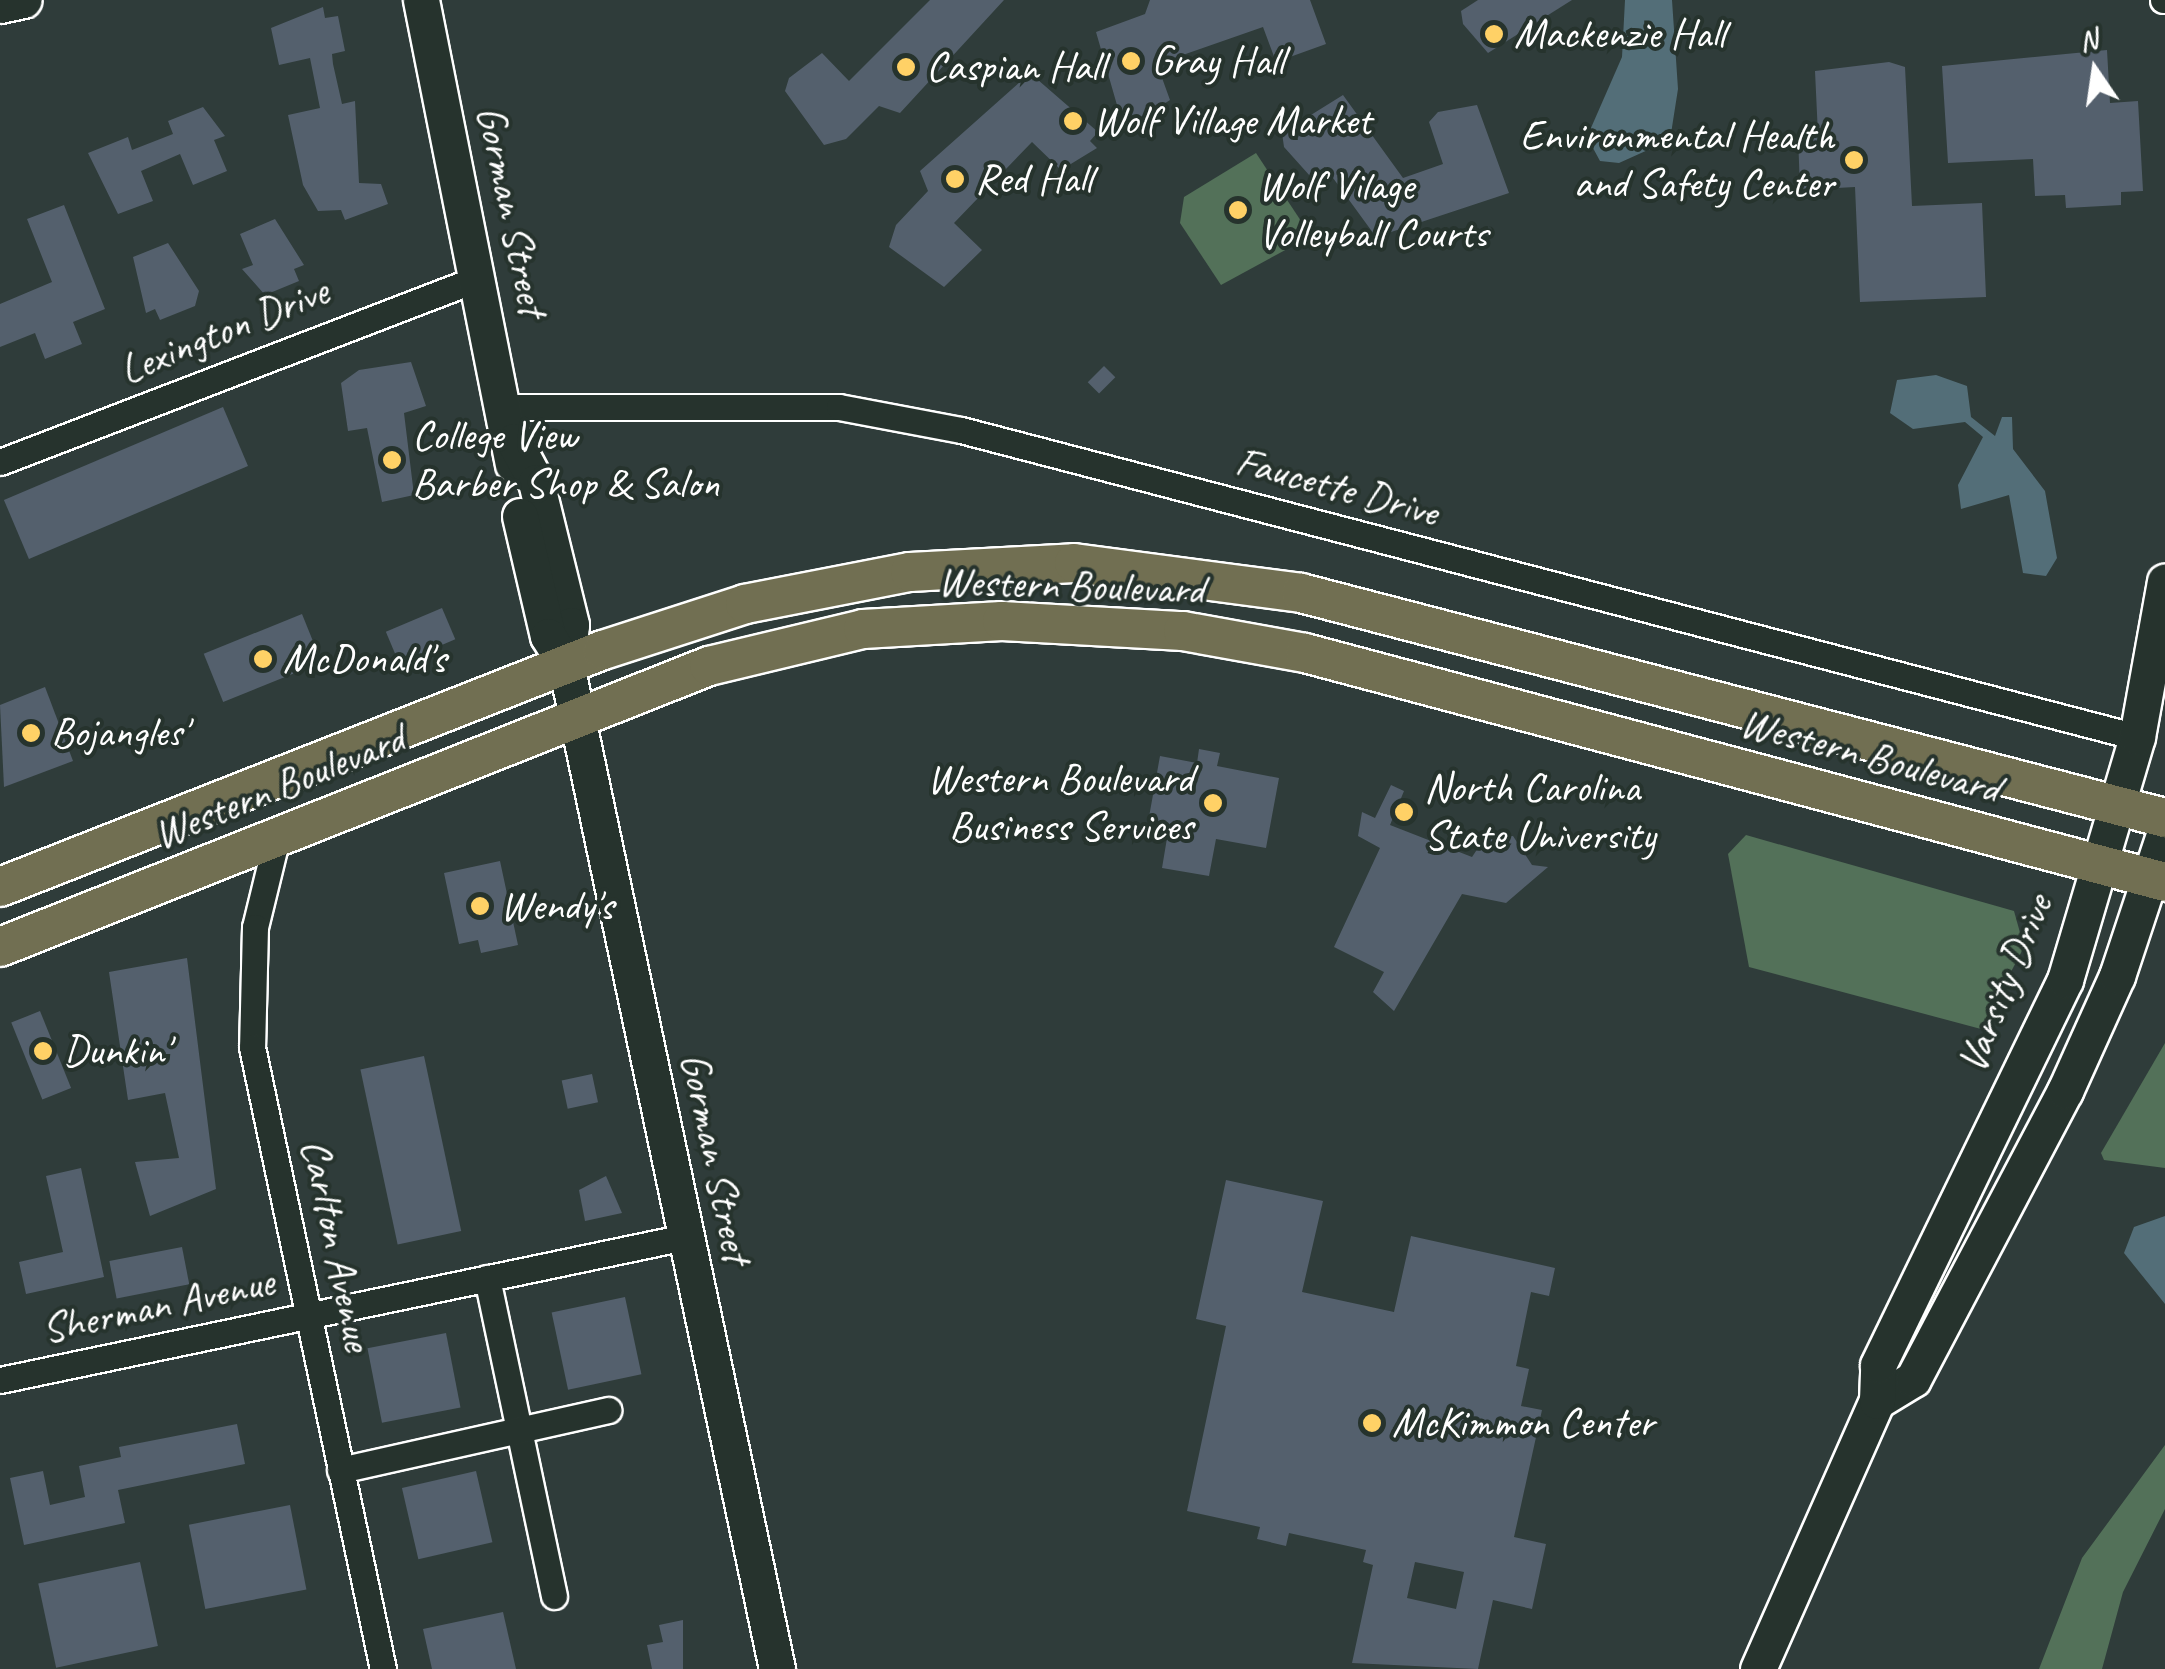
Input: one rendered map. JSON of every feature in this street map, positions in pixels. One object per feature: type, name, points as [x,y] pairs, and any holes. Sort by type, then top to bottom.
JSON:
[{"type":"main road","name":"Western Boulevard","points":[[0,888],[566,664],[745,604],[856,580],[1138,567],[1319,598],[2165,818]]},
{"type":"main road","name":"Western Boulevard","points":[[0,947],[709,666],[825,636],[1002,621],[1138,626],[1305,653],[2157,880]]},
{"type":"street","points":[[0,5],[24,0]]},
{"type":"street","name":"Gorman Street","points":[[422,0],[514,441],[536,482],[572,625],[566,664],[777,1669]]},
{"type":"street","name":"Lexington Drive","points":[[0,462],[479,278]]},
{"type":"street","name":"Faucette Drive","points":[[506,406],[766,403],[943,427],[2137,737]]},
{"type":"street","name":"Varsity Drive","points":[[1758,1669],[1877,1401],[1878,1365],[2066,980],[2137,737],[2165,582]]},
{"type":"street","points":[[1877,1401],[1913,1380],[2056,1108],[2157,880],[2165,832]]},
{"type":"street","name":"Carlton Avenue","points":[[277,837],[255,926],[252,1046],[383,1669]]},
{"type":"street","name":"Sherman Avenue","points":[[0,1380],[685,1237]]},
{"type":"street","points":[[486,1278],[554,1596]]},
{"type":"street","points":[[340,1470],[608,1410]]},
{"type":"green space","name":"Wolf Vilage Volleyball Courts","points":[[1256,153],[1311,236],[1221,285],[1180,223],[1184,197]]},
{"type":"green space","points":[[1746,835],[2014,911],[2024,947],[1981,1029],[1749,967],[1728,854]]},
{"type":"green space","points":[[2165,1043],[2165,1168],[2104,1160],[2101,1153]]},
{"type":"green space","points":[[2165,1445],[2165,1509],[2123,1592],[2102,1669],[2039,1669],[2082,1558]]},
{"type":"water","points":[[1625,0],[1672,0],[1678,89],[1670,140],[1619,163],[1600,161],[1587,137],[1622,57]]},
{"type":"water","points":[[1936,375],[1967,386],[1971,417],[1995,436],[2002,417],[2012,417],[2013,449],[2045,491],[2057,558],[2046,576],[2023,573],[2009,495],[1961,509],[1958,485],[1983,437],[1965,422],[1913,429],[1890,413],[1897,380]]},
{"type":"water","points":[[2165,1216],[2165,1304],[2124,1253],[2134,1227]]},
{"type":"building","name":"Caspian Hall","points":[[930,0],[1004,0],[900,113],[879,106],[846,139],[824,145],[785,91],[789,78],[822,53],[849,81]]},
{"type":"building","name":"Gray Hall","points":[[1150,0],[1310,0],[1326,44],[1276,62],[1263,27],[1157,64],[1170,100],[1135,123],[1121,119],[1096,32],[1145,14]]},
{"type":"building","name":"Mackenzie Hall","points":[[1478,0],[1572,0],[1488,53],[1463,24],[1461,11]]},
{"type":"building","points":[[323,7],[325,18],[338,16],[345,51],[332,54],[333,64],[342,104],[355,101],[359,183],[381,184],[388,204],[345,220],[341,210],[318,211],[303,185],[288,115],[320,108],[310,58],[279,65],[271,28]]},
{"type":"building","points":[[2107,50],[2110,103],[2138,101],[2143,191],[2121,192],[2121,205],[2066,208],[2065,195],[2035,196],[2033,159],[1948,163],[1942,66]]},
{"type":"building","name":"Environmental Health and Safety Center","points":[[1889,62],[1905,67],[1912,206],[1982,203],[1986,297],[1860,302],[1855,187],[1800,190],[1798,135],[1818,135],[1815,71]]},
{"type":"building","name":"Red Hall","points":[[1030,73],[1098,132],[1090,141],[1097,148],[1061,170],[1032,142],[954,223],[982,250],[944,287],[889,247],[896,225],[928,191],[920,171]]},
{"type":"building","points":[[1343,95],[1403,178],[1443,164],[1429,122],[1438,112],[1477,105],[1509,193],[1376,237],[1325,167],[1310,176],[1284,147],[1282,133]]},
{"type":"building","points":[[203,107],[225,136],[214,140],[227,171],[193,185],[180,154],[141,171],[153,201],[118,214],[88,153],[128,137],[132,150],[173,134],[168,121]]},
{"type":"building","points":[[64,205],[105,309],[73,322],[82,344],[45,359],[35,333],[0,347],[0,304],[52,282],[27,219]]},
{"type":"building","points":[[275,219],[304,265],[294,269],[299,281],[265,295],[242,269],[253,265],[240,234]]},
{"type":"building","points":[[168,243],[199,291],[195,306],[160,320],[155,309],[146,313],[133,257]]},
{"type":"building","points":[[411,362],[426,406],[404,413],[414,495],[382,502],[367,428],[348,431],[341,383],[359,370]]},
{"type":"building","points":[[1104,366],[1115,377],[1099,394],[1088,382]]},
{"type":"building","points":[[223,407],[248,466],[29,559],[4,500]]},
{"type":"building","points":[[442,608],[455,639],[399,663],[386,632]]},
{"type":"building","name":"McDonald's","points":[[302,614],[321,662],[223,702],[204,654]]},
{"type":"building","name":"Bojangles'","points":[[45,687],[73,761],[4,787],[0,705]]},
{"type":"building","name":"Western Boulevard Business Services","points":[[1199,749],[1220,753],[1217,766],[1279,778],[1266,848],[1216,839],[1209,876],[1162,868],[1168,832],[1147,828],[1160,756],[1197,763]]},
{"type":"building","points":[[1391,785],[1404,791],[1390,825],[1472,857],[1484,839],[1513,836],[1532,865],[1548,867],[1506,903],[1462,894],[1394,1011],[1373,992],[1384,972],[1334,947],[1380,848],[1358,836],[1362,812],[1375,818]]},
{"type":"building","name":"Wendy's","points":[[500,861],[518,945],[481,953],[478,940],[459,944],[444,873]]},
{"type":"building","points":[[187,958],[216,1189],[150,1216],[135,1162],[179,1158],[165,1093],[128,1100],[109,972]]},
{"type":"building","name":"Dunkin'","points":[[40,1011],[71,1088],[42,1100],[11,1023]]},
{"type":"building","points":[[424,1056],[461,1231],[398,1245],[360,1070]]},
{"type":"building","points":[[592,1074],[598,1102],[568,1109],[562,1080]]},
{"type":"building","points":[[81,1168],[104,1277],[26,1294],[19,1262],[63,1252],[46,1176]]},
{"type":"building","points":[[606,1176],[622,1213],[585,1221],[579,1190]]},
{"type":"building","name":"McKimmon Center","points":[[1226,1180],[1323,1201],[1302,1292],[1394,1312],[1411,1236],[1555,1268],[1549,1296],[1531,1292],[1516,1366],[1529,1369],[1521,1406],[1542,1410],[1514,1537],[1546,1544],[1532,1609],[1493,1600],[1478,1669],[1352,1663],[1373,1565],[1363,1562],[1366,1550],[1289,1533],[1286,1546],[1257,1539],[1260,1527],[1187,1511],[1226,1326],[1196,1319]],"holes":[[[1415,1562],[1464,1572],[1456,1609],[1407,1598]]]},
{"type":"building","points":[[182,1247],[189,1284],[117,1298],[109,1261]]},
{"type":"building","points":[[625,1297],[641,1374],[568,1390],[552,1313]]},
{"type":"building","points":[[446,1333],[461,1408],[382,1423],[367,1348]]},
{"type":"building","points":[[237,1424],[245,1464],[118,1490],[125,1523],[24,1545],[10,1478],[43,1471],[50,1505],[85,1497],[79,1466],[121,1457],[119,1447]]},
{"type":"building","points":[[476,1471],[492,1542],[418,1559],[402,1488]]},
{"type":"building","points":[[290,1505],[306,1589],[205,1609],[189,1525]]},
{"type":"building","points":[[140,1562],[158,1646],[56,1668],[38,1584]]},
{"type":"building","points":[[503,1612],[516,1669],[432,1669],[423,1629]]},
{"type":"building","points":[[683,1620],[683,1669],[652,1669],[647,1645],[663,1642],[659,1625]]},
{"type":"place","name":"Mackenzie Hall","points":[[1494,34]]},
{"type":"place","name":"Gray Hall","points":[[1131,61]]},
{"type":"place","name":"Caspian Hall","points":[[906,67]]},
{"type":"place","name":"Wolf Village Market","points":[[1073,121]]},
{"type":"place","name":"Environmental Health and Safety Center","points":[[1854,160]]},
{"type":"place","name":"Red Hall","points":[[955,179]]},
{"type":"place","name":"Wolf Vilage Volleyball Courts","points":[[1238,210]]},
{"type":"place","name":"College View Barber Shop & Salon","points":[[392,460]]},
{"type":"place","name":"McDonald's","points":[[263,659]]},
{"type":"place","name":"Bojangles'","points":[[31,733]]},
{"type":"place","name":"Western Boulevard Business Services","points":[[1213,803]]},
{"type":"place","name":"North Carolina State University","points":[[1404,812]]},
{"type":"place","name":"Wendy's","points":[[480,906]]},
{"type":"place","name":"Dunkin'","points":[[43,1051]]},
{"type":"place","name":"McKimmon Center","points":[[1372,1423]]}]
